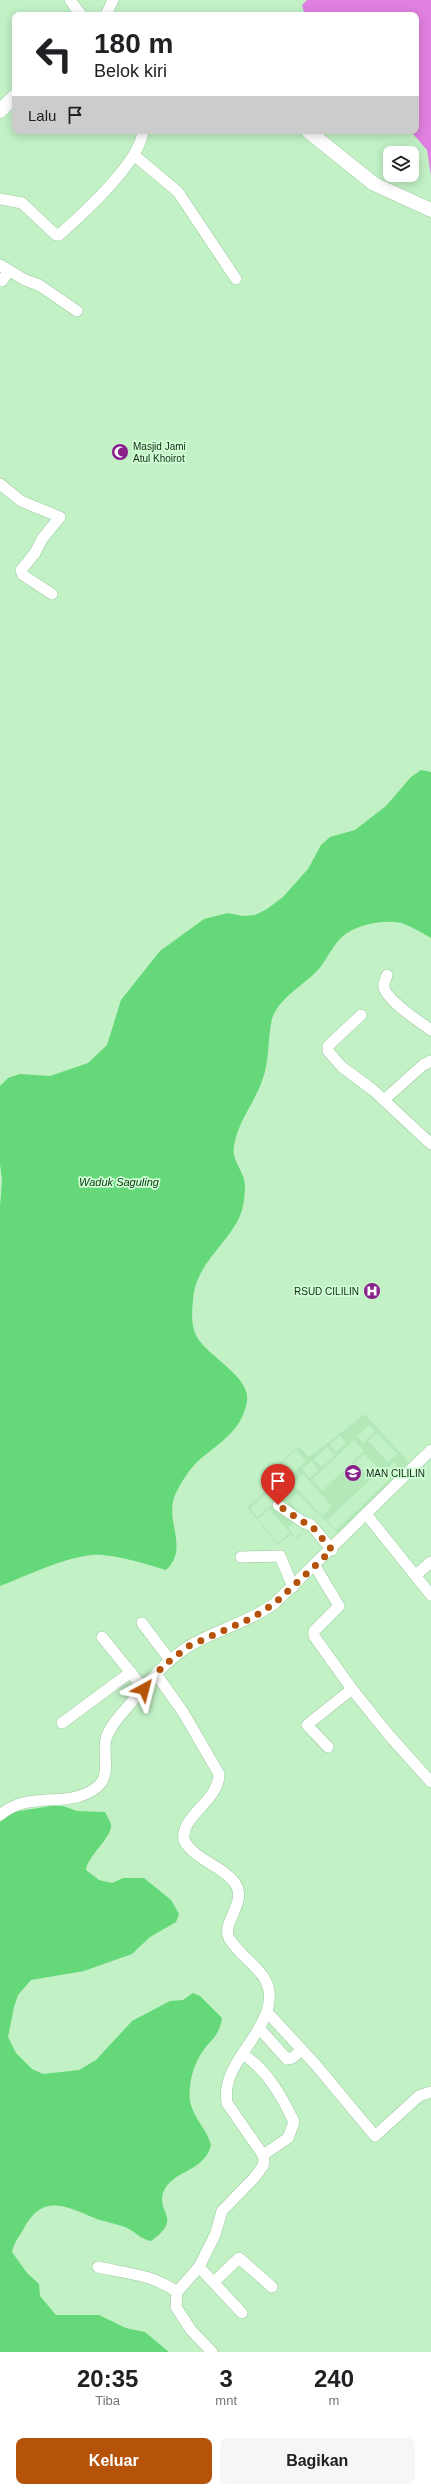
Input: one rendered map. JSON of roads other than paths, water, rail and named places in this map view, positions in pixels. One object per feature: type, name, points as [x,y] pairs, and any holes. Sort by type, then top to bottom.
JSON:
[{"type":"main road","points":[[0,111],[12,99]]},
{"type":"main road","points":[[312,134],[374,184],[431,210]]},
{"type":"street","points":[[70,0],[79,12]]},
{"type":"street","points":[[107,12],[112,0]]},
{"type":"street","points":[[0,199],[22,203],[56,235],[59,235],[121,173],[134,155],[142,134]]},
{"type":"street","points":[[134,155],[178,192],[236,279]]},
{"type":"street","points":[[2,281],[5,268],[25,280],[39,285],[77,311]]},
{"type":"street","points":[[0,484],[21,501],[60,517],[42,539],[35,553],[21,570],[23,575],[52,594]]},
{"type":"street","points":[[387,975],[383,985],[386,991],[398,1004],[431,1030]]},
{"type":"street","points":[[361,1015],[327,1049],[342,1067],[384,1100],[431,1144]]},
{"type":"street","points":[[384,1100],[423,1065],[431,1061]]},
{"type":"street","points":[[0,1816],[22,1803],[38,1799],[72,1798],[86,1795],[96,1788],[106,1773],[105,1745],[110,1729],[156,1674],[170,1660],[201,1640],[264,1612],[332,1550],[431,1450]]},
{"type":"street","points":[[278,1505],[303,1522],[310,1524],[332,1550]]},
{"type":"street","points":[[366,1514],[431,1594]]},
{"type":"street","points":[[241,1557],[280,1556],[293,1586]]},
{"type":"street","points":[[416,1576],[431,1562]]},
{"type":"street","points":[[315,1566],[339,1606],[314,1631],[314,1636],[352,1689],[388,1734],[431,1782]]},
{"type":"street","points":[[142,1623],[170,1660]]},
{"type":"street","points":[[102,1638],[144,1689]]},
{"type":"street","points":[[62,1723],[131,1672]]},
{"type":"street","points":[[156,1674],[183,1712],[219,1774],[215,1791],[185,1827],[184,1840],[193,1850],[235,1883],[238,1890],[238,1902],[227,1932],[229,1938],[269,1986],[270,2001],[267,2012],[244,2055],[226,2084],[227,2103],[263,2155],[263,2166],[221,2214],[215,2235],[199,2267],[177,2292],[176,2307],[191,2330],[212,2352]]},
{"type":"street","points":[[328,1747],[307,1725],[352,1689]]},
{"type":"street","points":[[267,2012],[302,2050],[375,2136],[419,2096],[431,2092]]},
{"type":"street","points":[[259,2028],[287,2059],[292,2058],[302,2050]]},
{"type":"street","points":[[244,2055],[258,2065],[266,2074],[294,2122],[288,2138],[263,2155]]},
{"type":"street","points":[[214,2282],[239,2258],[272,2287]]},
{"type":"street","points":[[98,2266],[151,2277],[164,2282],[177,2292]]},
{"type":"street","points":[[199,2267],[242,2313]]},
{"type":"water","name":"Waduk Saguling","points":[[421,770],[431,772],[431,938],[409,926],[394,922],[370,924],[354,929],[338,941],[318,970],[284,1000],[275,1012],[272,1019],[265,1073],[259,1089],[239,1129],[234,1146],[234,1156],[245,1185],[242,1210],[231,1232],[200,1274],[195,1286],[192,1308],[192,1321],[195,1333],[207,1349],[242,1382],[246,1392],[247,1401],[240,1422],[234,1430],[195,1464],[189,1471],[175,1495],[172,1505],[172,1515],[176,1553],[173,1562],[166,1570],[118,1557],[91,1555],[67,1560],[0,1586],[0,1207],[2,1180],[0,1164],[0,1086],[8,1078],[20,1074],[50,1076],[88,1063],[107,1045],[121,1000],[160,951],[204,919],[228,913],[242,916],[255,915],[267,909],[283,897],[308,869],[321,845],[330,837],[355,830],[386,806],[411,777]]},
{"type":"water","points":[[51,1806],[63,1806],[77,1811],[105,1812],[111,1824],[111,1829],[91,1858],[86,1870],[99,1880],[112,1883],[123,1878],[144,1878],[171,1900],[179,1914],[176,1922],[150,1937],[132,1954],[84,1971],[31,1980],[18,1995],[8,2037],[16,2053],[32,2069],[43,2074],[79,2070],[96,2060],[132,2021],[170,2001],[183,2000],[193,1993],[200,1996],[222,2018],[217,2033],[196,2062],[190,2089],[190,2101],[194,2113],[211,2145],[202,2161],[167,2185],[163,2193],[162,2200],[167,2216],[166,2227],[151,2241],[139,2236],[123,2226],[96,2219],[62,2206],[53,2206],[45,2207],[37,2211],[16,2241],[12,2252],[27,2273],[39,2284],[40,2296],[56,2315],[99,2315],[126,2328],[145,2332],[169,2352],[0,2352],[0,1822],[13,1812]]},
{"type":"place","name":"Masjid Jami Atul Khoirot","points":[[120,452]]},
{"type":"place","name":"RSUD CILILIN","points":[[372,1291]]},
{"type":"place","name":"MAN CILILIN","points":[[353,1473]]}]
